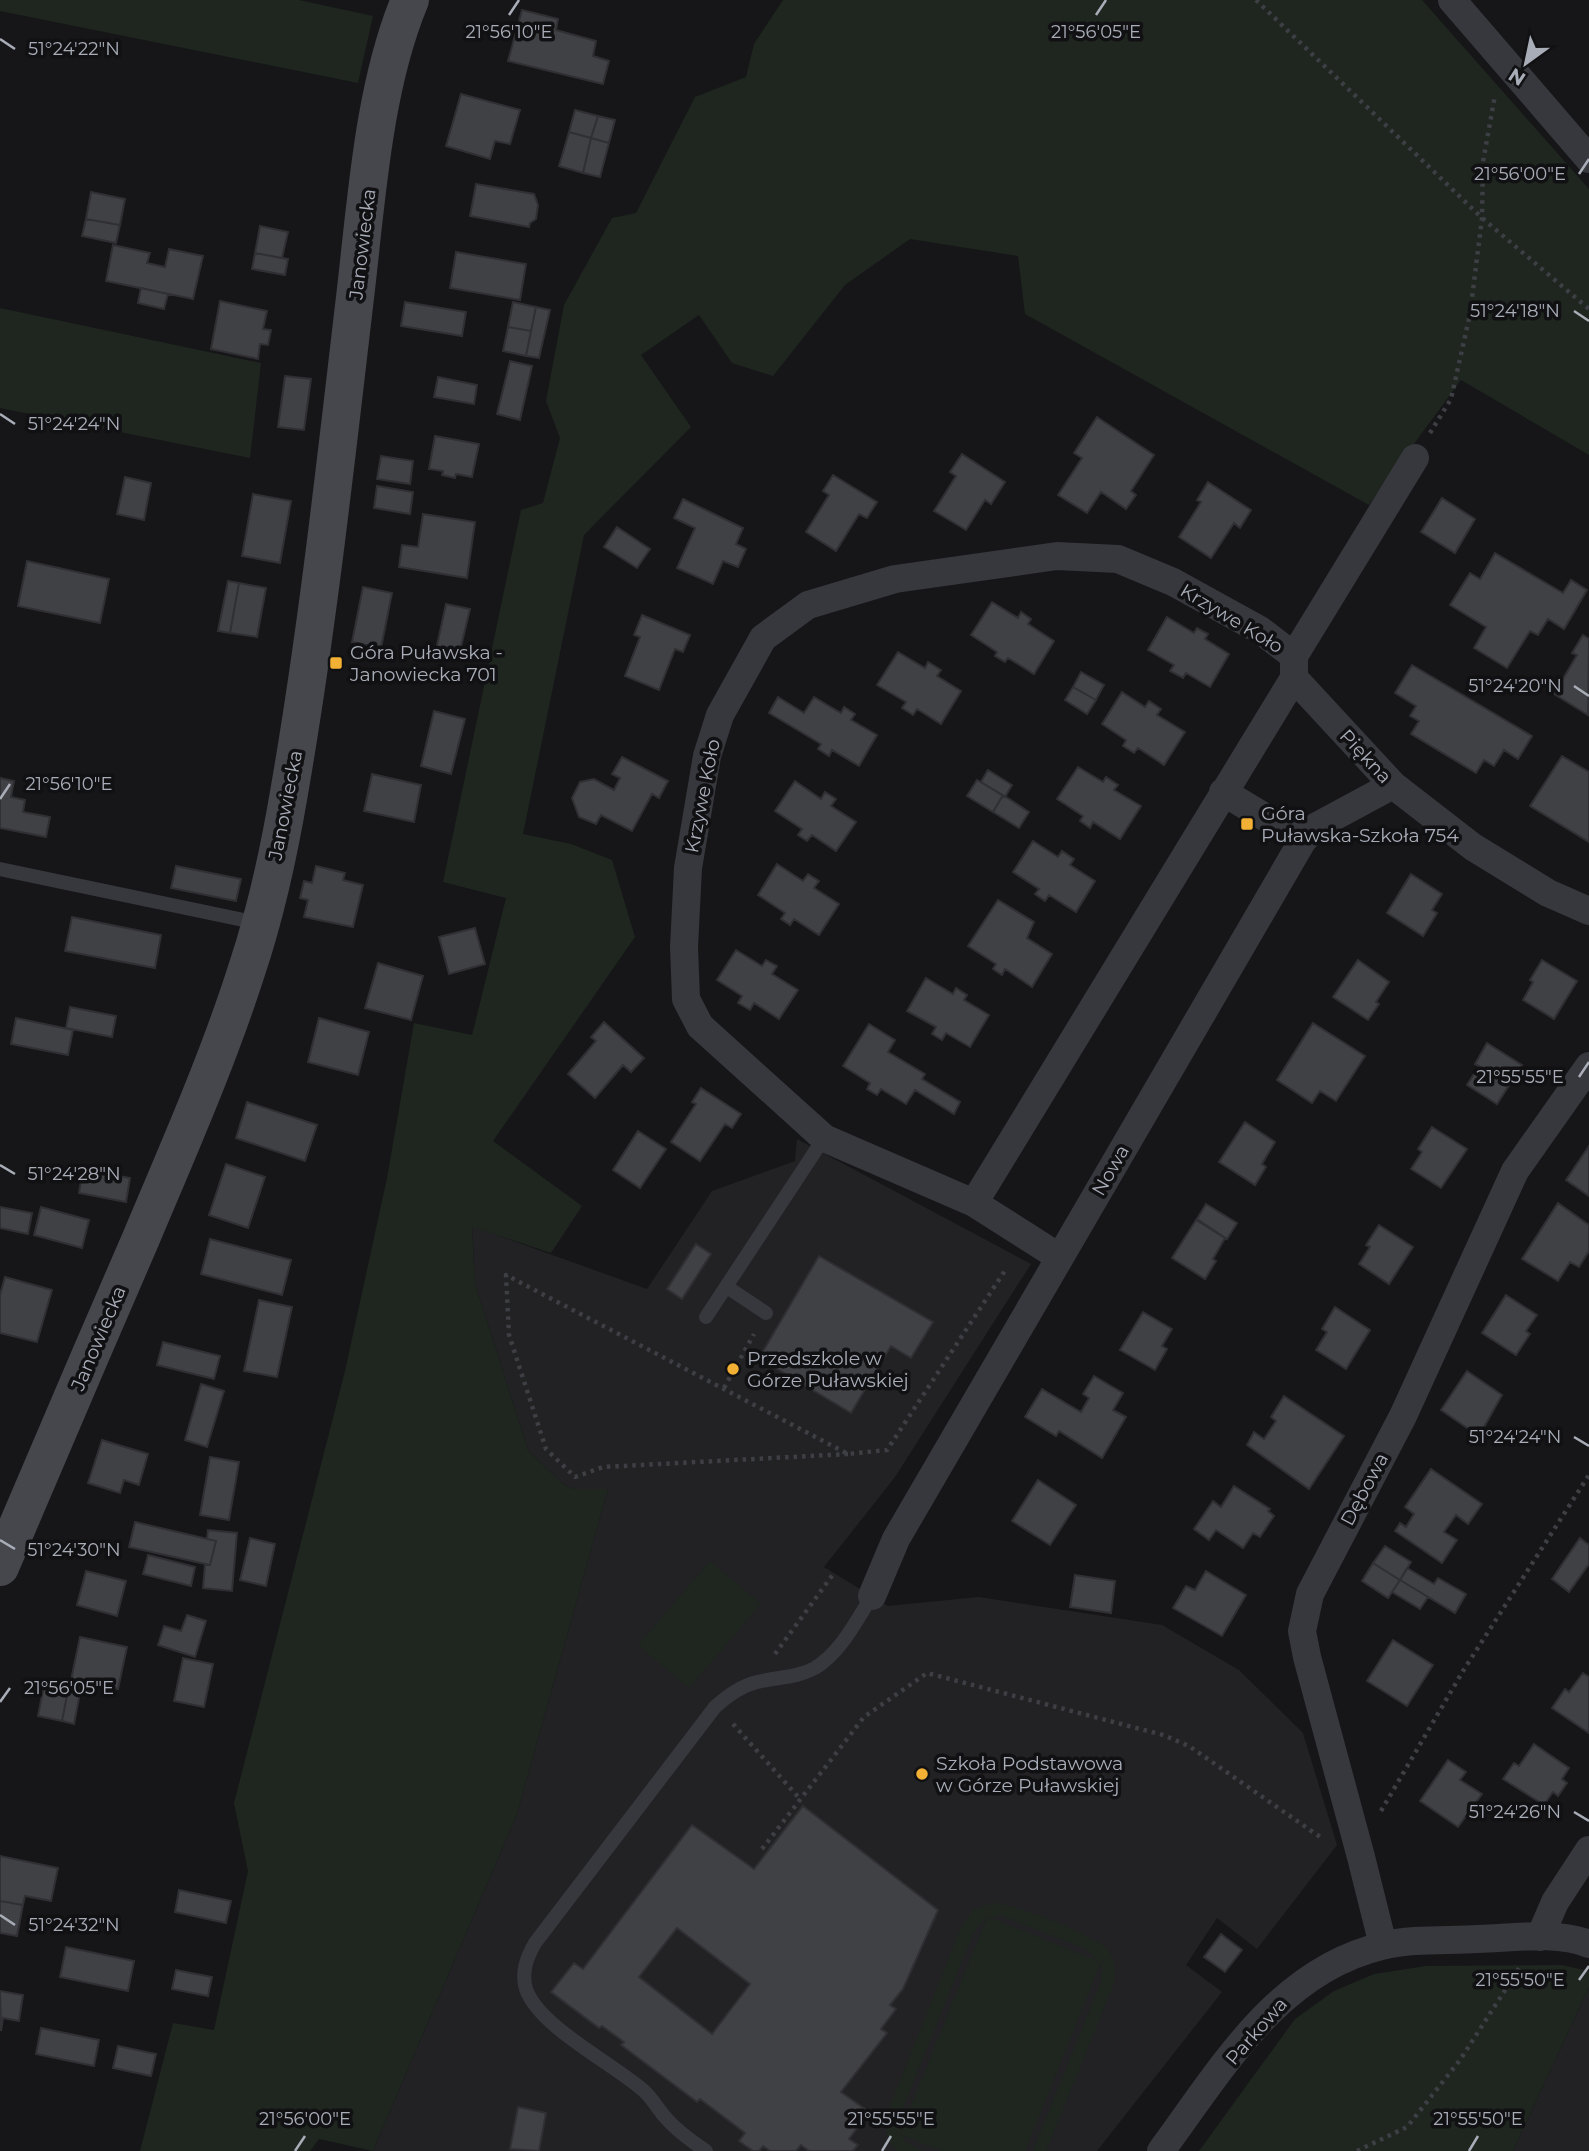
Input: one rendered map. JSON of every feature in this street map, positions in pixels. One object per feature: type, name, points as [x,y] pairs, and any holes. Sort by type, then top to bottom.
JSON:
[{"type":"street","name":"Janowiecka","points":[[0,1567],[203,1088],[244,979],[260,923],[284,818],[297,743],[325,549],[376,136],[392,56],[401,21],[410,0]]},
{"type":"street","points":[[1452,0],[1589,159]]},
{"type":"street","points":[[1294,667],[1415,458]]},
{"type":"street","name":"Krzywe Koło","points":[[974,1203],[1223,792],[1294,667],[1259,630],[1173,582],[1118,559],[1056,556],[895,579],[808,605],[763,638],[720,715],[707,756],[688,868],[684,947],[686,999],[700,1026],[824,1138],[974,1203],[1059,1257]]},
{"type":"street","name":"Piękna","points":[[1294,667],[1393,785],[1473,847],[1548,893],[1589,911]]},
{"type":"street","name":"Nowa","points":[[872,1596],[896,1539],[1303,840],[1317,827],[1393,785]]},
{"type":"street","points":[[1223,792],[1303,840]]},
{"type":"street","name":"Dębowa","points":[[1383,1945],[1307,1657],[1302,1631],[1310,1594],[1403,1416],[1515,1171],[1589,1066]]},
{"type":"street","points":[[1540,1937],[1555,1902],[1589,1850]]},
{"type":"street","name":"Parkowa","points":[[1161,2151],[1250,2032],[1278,2001],[1307,1979],[1351,1956],[1383,1945],[1409,1942],[1540,1937],[1579,1940],[1589,1944]]},
{"type":"lane","points":[[0,869],[260,923]]},
{"type":"lane","points":[[706,1317],[824,1138]]},
{"type":"lane","points":[[727,1287],[766,1313]]},
{"type":"lane","points":[[706,2151],[684,2136],[645,2092],[533,2004],[526,1987],[524,1971],[527,1957],[715,1707],[728,1696],[755,1682],[797,1675],[820,1664],[836,1650],[872,1596]]},
{"type":"path","points":[[1256,0],[1482,218],[1589,309]]},
{"type":"path","points":[[1415,458],[1451,399],[1470,314],[1482,218],[1483,162],[1497,85]]},
{"type":"path","points":[[848,1454],[506,1275],[509,1335],[546,1448],[575,1477],[603,1467],[848,1454],[887,1450],[1006,1269]]},
{"type":"path","points":[[724,1388],[766,1313]]},
{"type":"path","points":[[762,1849],[864,1717],[927,1673],[1163,1735],[1189,1746],[1335,1847],[1360,1853],[1463,1671],[1589,1475]]},
{"type":"path","points":[[1357,2151],[1407,2127],[1460,2060],[1540,1937]]},
{"type":"shaded area","points":[[0,0],[299,0],[373,16],[358,83],[0,11]]},
{"type":"shaded area","points":[[783,0],[1422,0],[1589,189],[1589,455],[1461,380],[1369,505],[1025,314],[1018,256],[910,239],[845,285],[773,376],[732,363],[699,315],[641,355],[691,427],[584,535],[523,834],[571,844],[612,860],[635,937],[493,1141],[582,1206],[551,1253],[472,1227],[475,1284],[528,1450],[563,1484],[575,1489],[608,1489],[517,1814],[373,2151],[319,2139],[310,2151],[140,2151],[173,2023],[214,2030],[248,1871],[234,1803],[345,1371],[387,1178],[414,1023],[472,1035],[506,898],[443,882],[521,510],[543,503],[560,438],[546,401],[564,305],[612,218],[636,213],[695,97],[746,77],[754,44]]},
{"type":"shaded area","points":[[0,308],[261,363],[250,458],[0,408]]},
{"type":"shaded area","name":"Szkoła Podstawowa w Górze Puławskiej","points":[[797,1139],[1031,1264],[895,1477],[824,1567],[888,1606],[979,1597],[1162,1625],[1239,1670],[1303,1733],[1337,1845],[1257,1949],[1217,1918],[1186,1965],[1222,1992],[1097,2151],[373,2151],[517,1814],[608,1489],[575,1489],[563,1484],[528,1450],[475,1284],[472,1226],[647,1289],[712,1191],[795,1161]]},
{"type":"shaded area","points":[[710,1561],[761,1604],[689,1688],[638,1645]]},
{"type":"shaded area","points":[[992,1903],[1002,1904],[1053,1920],[1087,1936],[1111,1954],[1115,1967],[1113,1986],[1046,2151],[1033,2151],[1101,1982],[1100,1964],[1025,2151],[942,2151],[901,2135],[908,2144],[923,2151],[897,2151],[887,2132],[888,2111],[962,1925],[973,1910]],"holes":[[[1000,1915],[1086,1949],[1100,1962],[989,1917]],[[987,1918],[900,2133],[900,2115],[974,1931]]]},
{"type":"shaded area","points":[[1561,1965],[1589,1971],[1589,1987],[1513,2151],[1199,2151],[1295,2019],[1334,1991],[1374,1974],[1426,1966]]},
{"type":"shaded area","points":[[1589,1987],[1589,2151],[1513,2151]]},
{"type":"building","points":[[522,10],[558,19],[556,30],[596,41],[593,56],[609,61],[603,84],[508,61]]},
{"type":"building","points":[[461,94],[520,110],[510,144],[495,141],[490,159],[446,146]]},
{"type":"building","points":[[575,110],[598,116],[591,138],[569,132]]},
{"type":"building","points":[[598,116],[615,120],[609,143],[591,138]]},
{"type":"building","points":[[569,132],[591,138],[583,173],[559,166]]},
{"type":"building","points":[[591,138],[609,143],[600,177],[583,173]]},
{"type":"building","points":[[476,184],[534,194],[538,205],[536,219],[529,227],[470,216]]},
{"type":"building","points":[[91,192],[125,199],[120,225],[86,219]]},
{"type":"building","points":[[86,219],[120,225],[116,243],[82,236]]},
{"type":"building","points":[[260,226],[288,232],[282,258],[255,253]]},
{"type":"building","points":[[113,245],[150,253],[147,263],[165,267],[169,249],[203,256],[193,299],[106,281]]},
{"type":"building","points":[[456,252],[526,264],[520,300],[450,288]]},
{"type":"building","points":[[255,253],[288,259],[285,275],[252,269]]},
{"type":"building","points":[[141,288],[168,294],[164,309],[138,303]]},
{"type":"building","points":[[220,301],[267,311],[263,329],[271,330],[268,345],[260,344],[258,359],[211,349]]},
{"type":"building","points":[[405,302],[466,312],[462,336],[401,326]]},
{"type":"building","points":[[513,302],[536,307],[531,331],[508,327]]},
{"type":"building","points":[[536,307],[550,310],[539,358],[526,356]]},
{"type":"building","points":[[508,327],[531,331],[526,356],[503,351]]},
{"type":"building","points":[[510,361],[532,366],[520,420],[497,414]]},
{"type":"building","points":[[285,376],[311,379],[304,430],[278,427]]},
{"type":"building","points":[[438,377],[477,385],[474,404],[434,397]]},
{"type":"building","points":[[1097,417],[1154,455],[1131,491],[1136,495],[1126,509],[1101,492],[1087,513],[1058,495],[1082,458],[1074,453]]},
{"type":"building","points":[[435,436],[479,444],[472,477],[456,474],[455,478],[442,475],[443,471],[429,469]]},
{"type":"building","points":[[962,454],[1005,482],[991,504],[985,500],[966,530],[934,511],[956,476],[950,472]]},
{"type":"building","points":[[381,456],[413,461],[410,484],[377,479]]},
{"type":"building","points":[[833,475],[877,502],[867,518],[859,514],[836,551],[806,532],[829,495],[823,491]]},
{"type":"building","points":[[125,477],[151,483],[144,520],[117,514]]},
{"type":"building","points":[[1208,482],[1251,510],[1240,528],[1234,523],[1211,558],[1179,537],[1201,502],[1197,500]]},
{"type":"building","points":[[377,486],[413,492],[410,514],[374,508]]},
{"type":"building","points":[[253,494],[291,501],[280,563],[242,556]]},
{"type":"building","points":[[1442,498],[1475,519],[1455,553],[1421,532]]},
{"type":"building","points":[[683,499],[743,528],[736,544],[746,549],[738,567],[723,561],[713,584],[677,568],[695,528],[674,518]]},
{"type":"building","points":[[423,514],[475,522],[467,578],[399,567],[402,545],[418,547]]},
{"type":"building","points":[[617,527],[650,549],[637,568],[604,547]]},
{"type":"building","points":[[1495,553],[1563,593],[1571,580],[1587,590],[1564,629],[1548,619],[1538,635],[1530,631],[1507,668],[1474,648],[1486,627],[1450,605],[1470,573],[1480,579]]},
{"type":"building","points":[[27,561],[109,579],[100,623],[18,606]]},
{"type":"building","points":[[228,581],[239,583],[230,633],[218,631]]},
{"type":"building","points":[[239,583],[266,588],[257,637],[230,633]]},
{"type":"building","points":[[363,587],[392,593],[381,648],[352,642]]},
{"type":"building","points":[[992,602],[1018,618],[1021,612],[1031,619],[1028,624],[1054,641],[1034,674],[1008,658],[1005,662],[995,656],[997,652],[971,635]]},
{"type":"building","points":[[446,604],[470,609],[459,655],[436,650]]},
{"type":"building","points":[[642,615],[690,635],[683,652],[675,649],[659,690],[625,676],[640,637],[634,635]]},
{"type":"building","points":[[1167,617],[1194,633],[1197,628],[1208,634],[1205,639],[1229,654],[1210,687],[1186,673],[1183,678],[1170,671],[1174,665],[1148,650]]},
{"type":"building","points":[[1583,635],[1589,639],[1588,715],[1554,694],[1577,655],[1572,653]]},
{"type":"building","points":[[898,652],[925,668],[928,662],[941,670],[937,676],[961,691],[941,724],[917,709],[913,715],[902,708],[906,702],[877,685]]},
{"type":"building","points":[[1412,665],[1532,736],[1518,759],[1504,750],[1494,766],[1484,760],[1476,773],[1411,734],[1419,721],[1410,716],[1416,706],[1395,693]]},
{"type":"building","points":[[1081,672],[1104,685],[1096,700],[1073,687]]},
{"type":"building","points":[[1073,687],[1096,700],[1087,714],[1065,700]]},
{"type":"building","points":[[1122,692],[1145,707],[1149,701],[1161,709],[1157,715],[1185,732],[1164,765],[1138,748],[1134,753],[1123,746],[1126,740],[1102,724]]},
{"type":"building","points":[[778,697],[804,713],[814,697],[841,713],[844,707],[855,714],[851,720],[877,735],[859,766],[832,750],[829,756],[818,749],[821,744],[769,713]]},
{"type":"building","points":[[434,711],[465,719],[451,774],[421,766]]},
{"type":"building","points":[[1562,756],[1589,772],[1589,842],[1530,806]]},
{"type":"building","points":[[622,757],[668,781],[659,798],[652,794],[632,831],[601,815],[596,824],[579,817],[572,798],[580,782],[594,779],[614,790],[620,778],[612,774]]},
{"type":"building","points":[[1078,767],[1103,782],[1106,777],[1118,785],[1114,790],[1141,806],[1120,839],[1093,822],[1090,828],[1080,821],[1083,816],[1057,799]]},
{"type":"building","points":[[988,770],[1012,785],[1005,797],[981,782]]},
{"type":"building","points":[[372,774],[421,785],[414,822],[364,811]]},
{"type":"building","points":[[0,778],[14,781],[11,797],[25,800],[23,812],[50,817],[46,837],[0,828]]},
{"type":"building","points":[[977,780],[1003,795],[993,812],[967,796]]},
{"type":"building","points":[[795,781],[821,799],[825,792],[836,799],[831,806],[856,822],[836,851],[812,835],[807,841],[798,835],[802,829],[775,811]]},
{"type":"building","points":[[1003,795],[1029,812],[1019,828],[993,812]]},
{"type":"building","points":[[1033,841],[1058,857],[1062,851],[1074,859],[1070,865],[1095,881],[1076,912],[1049,895],[1045,901],[1035,894],[1039,889],[1013,872]]},
{"type":"building","points":[[777,864],[803,881],[808,874],[819,881],[814,888],[839,904],[819,935],[794,919],[790,925],[781,919],[785,913],[758,895]]},
{"type":"building","points":[[176,866],[241,879],[236,901],[171,888]]},
{"type":"building","points":[[316,866],[345,873],[343,880],[363,885],[353,927],[304,917],[308,900],[300,898],[304,881],[312,883]]},
{"type":"building","points":[[1411,874],[1442,894],[1432,910],[1437,913],[1423,936],[1387,913]]},
{"type":"building","points":[[998,900],[1034,922],[1027,938],[1052,954],[1032,987],[1005,969],[1002,975],[993,969],[996,964],[968,946]]},
{"type":"building","points":[[72,917],[161,935],[155,968],[65,951]]},
{"type":"building","points":[[475,928],[485,964],[449,974],[439,937]]},
{"type":"building","points":[[736,950],[762,966],[766,960],[777,966],[772,974],[798,990],[779,1019],[754,1003],[750,1010],[738,1003],[742,996],[717,980]]},
{"type":"building","points":[[1358,960],[1389,982],[1368,1020],[1333,997]]},
{"type":"building","points":[[1542,960],[1577,981],[1554,1019],[1523,1000],[1533,982],[1530,980]]},
{"type":"building","points":[[378,963],[423,976],[411,1020],[365,1008]]},
{"type":"building","points":[[926,978],[953,994],[956,988],[967,995],[964,1000],[989,1015],[970,1047],[946,1033],[942,1040],[932,1034],[936,1027],[907,1011]]},
{"type":"building","points":[[70,1007],[116,1016],[112,1037],[66,1028]]},
{"type":"building","points":[[16,1018],[73,1030],[68,1055],[11,1044]]},
{"type":"building","points":[[319,1018],[369,1032],[358,1075],[308,1062]]},
{"type":"building","points":[[604,1022],[644,1058],[631,1072],[623,1065],[595,1098],[568,1074],[596,1041],[591,1037]]},
{"type":"building","points":[[1313,1023],[1365,1056],[1336,1101],[1320,1091],[1312,1103],[1277,1080]]},
{"type":"building","points":[[869,1024],[895,1040],[888,1052],[925,1074],[922,1079],[960,1102],[954,1114],[915,1090],[906,1104],[881,1089],[877,1095],[867,1089],[870,1083],[843,1066]]},
{"type":"building","points":[[1487,1043],[1522,1065],[1497,1104],[1467,1085],[1479,1066],[1475,1064]]},
{"type":"building","points":[[701,1088],[741,1114],[732,1128],[725,1124],[700,1161],[671,1142],[696,1104],[692,1102]]},
{"type":"building","points":[[247,1102],[317,1125],[305,1161],[236,1138]]},
{"type":"building","points":[[1245,1122],[1275,1142],[1262,1164],[1266,1167],[1255,1185],[1219,1162]]},
{"type":"building","points":[[1432,1127],[1467,1149],[1441,1188],[1411,1169],[1422,1152],[1418,1149]]},
{"type":"building","points":[[638,1131],[666,1149],[640,1188],[613,1170]]},
{"type":"building","points":[[1589,1146],[1589,1196],[1566,1180]]},
{"type":"building","points":[[226,1164],[265,1177],[248,1228],[209,1215]]},
{"type":"building","points":[[83,1169],[130,1178],[126,1202],[79,1193]]},
{"type":"building","points":[[1558,1203],[1589,1225],[1589,1251],[1579,1267],[1570,1262],[1558,1281],[1522,1259]]},
{"type":"building","points":[[1206,1204],[1237,1223],[1227,1239],[1197,1219]]},
{"type":"building","points":[[0,1207],[32,1213],[28,1234],[0,1228]]},
{"type":"building","points":[[41,1207],[89,1220],[82,1248],[34,1235]]},
{"type":"building","points":[[1196,1220],[1225,1238],[1205,1279],[1172,1258]]},
{"type":"building","points":[[1379,1225],[1413,1247],[1389,1284],[1359,1264],[1370,1247],[1366,1245]]},
{"type":"building","points":[[210,1239],[291,1260],[282,1295],[201,1274]]},
{"type":"building","points":[[696,1244],[711,1254],[682,1299],[667,1289]]},
{"type":"building","points":[[819,1256],[933,1322],[911,1358],[891,1346],[851,1413],[759,1358]]},
{"type":"building","points":[[5,1277],[52,1290],[37,1342],[0,1333],[0,1295]]},
{"type":"building","points":[[1506,1295],[1537,1315],[1526,1331],[1530,1334],[1516,1355],[1482,1333]]},
{"type":"building","points":[[259,1300],[292,1307],[277,1377],[244,1371]]},
{"type":"building","points":[[1335,1307],[1370,1330],[1346,1369],[1316,1350],[1327,1332],[1322,1329]]},
{"type":"building","points":[[1143,1312],[1172,1329],[1162,1346],[1167,1349],[1155,1370],[1120,1350]]},
{"type":"building","points":[[163,1342],[220,1356],[214,1379],[157,1365]]},
{"type":"building","points":[[1467,1371],[1502,1395],[1479,1436],[1441,1410]]},
{"type":"building","points":[[1094,1376],[1123,1393],[1113,1410],[1126,1417],[1102,1458],[1059,1431],[1056,1436],[1025,1417],[1042,1389],[1081,1412],[1089,1398],[1083,1394]]},
{"type":"building","points":[[201,1384],[224,1391],[207,1447],[185,1440]]},
{"type":"building","points":[[1284,1396],[1344,1436],[1309,1489],[1247,1445],[1254,1432],[1264,1439],[1276,1421],[1271,1417]]},
{"type":"building","points":[[102,1440],[148,1454],[139,1485],[124,1480],[120,1493],[88,1483]]},
{"type":"building","points":[[210,1457],[239,1462],[229,1520],[200,1515]]},
{"type":"building","points":[[1431,1469],[1482,1504],[1468,1524],[1456,1515],[1444,1532],[1457,1540],[1442,1563],[1395,1531],[1400,1523],[1406,1527],[1414,1514],[1405,1507]]},
{"type":"building","points":[[1038,1480],[1076,1505],[1050,1545],[1012,1521]]},
{"type":"building","points":[[1234,1486],[1270,1509],[1268,1511],[1274,1516],[1260,1537],[1253,1533],[1243,1548],[1216,1530],[1209,1540],[1194,1529],[1213,1501],[1221,1507]]},
{"type":"building","points":[[135,1522],[216,1541],[210,1565],[129,1547]]},
{"type":"building","points":[[208,1530],[237,1533],[232,1591],[203,1588],[205,1564],[210,1565],[216,1541],[207,1539]]},
{"type":"building","points":[[250,1538],[275,1544],[266,1586],[240,1580]]},
{"type":"building","points":[[1580,1538],[1589,1545],[1589,1564],[1569,1592],[1552,1579]]},
{"type":"building","points":[[1385,1546],[1411,1562],[1400,1580],[1373,1563]]},
{"type":"building","points":[[148,1555],[195,1567],[191,1586],[143,1574]]},
{"type":"building","points":[[1373,1563],[1400,1580],[1388,1598],[1362,1581]]},
{"type":"building","points":[[1407,1568],[1434,1584],[1438,1578],[1466,1594],[1455,1613],[1400,1580]]},
{"type":"building","points":[[86,1571],[126,1581],[117,1616],[77,1605]]},
{"type":"building","points":[[1206,1571],[1246,1595],[1222,1636],[1173,1608],[1186,1586],[1195,1590]]},
{"type":"building","points":[[1075,1575],[1115,1581],[1111,1613],[1070,1607]]},
{"type":"building","points":[[1400,1580],[1428,1597],[1420,1609],[1392,1592]]},
{"type":"building","points":[[187,1615],[206,1621],[195,1657],[158,1645],[164,1626],[181,1631]]},
{"type":"building","points":[[80,1637],[127,1647],[118,1689],[71,1680]]},
{"type":"building","points":[[1393,1640],[1433,1665],[1407,1706],[1367,1681]]},
{"type":"building","points":[[183,1658],[213,1664],[204,1707],[174,1701]]},
{"type":"building","points":[[1583,1673],[1589,1677],[1589,1733],[1552,1708],[1565,1689],[1569,1692]]},
{"type":"building","points":[[45,1680],[69,1685],[62,1721],[38,1716]]},
{"type":"building","points":[[69,1685],[81,1688],[74,1724],[62,1721]]},
{"type":"building","points":[[1534,1744],[1569,1768],[1562,1779],[1567,1783],[1558,1796],[1553,1792],[1544,1805],[1503,1779],[1514,1763],[1519,1766]]},
{"type":"building","points":[[1448,1760],[1466,1772],[1460,1780],[1482,1794],[1458,1827],[1420,1801]]},
{"type":"building","points":[[803,1806],[938,1910],[903,1989],[890,2005],[896,2009],[881,2029],[887,2033],[841,2092],[869,2112],[849,2139],[858,2145],[853,2151],[809,2151],[801,2145],[796,2151],[770,2151],[763,2146],[759,2151],[753,2151],[739,2141],[745,2133],[700,2099],[697,2102],[621,2045],[624,2042],[602,2026],[599,2028],[551,1992],[574,1963],[583,1969],[692,1825],[754,1869]],"holes":[[[677,1928],[750,1984],[712,2034],[639,1977]]]},
{"type":"building","points":[[0,1856],[58,1868],[51,1901],[25,1896],[23,1905],[0,1901]]},
{"type":"building","points":[[179,1890],[231,1901],[226,1923],[175,1912]]},
{"type":"building","points":[[0,1901],[23,1905],[17,1936],[0,1933]]},
{"type":"building","points":[[1221,1934],[1242,1950],[1225,1972],[1204,1957]]},
{"type":"building","points":[[66,1947],[134,1961],[128,1991],[60,1977]]},
{"type":"building","points":[[176,1970],[212,1977],[208,1996],[172,1989]]},
{"type":"building","points":[[0,1991],[23,1995],[19,2021],[3,2018],[1,2031]]},
{"type":"building","points":[[41,2028],[99,2040],[94,2066],[36,2054]]},
{"type":"building","points":[[118,2046],[156,2054],[151,2076],[113,2068]]},
{"type":"building","points":[[518,2107],[546,2113],[539,2151],[510,2149]]},
{"type":"place","name":"Góra Puławska - Janowiecka 701","points":[[336,663]]},
{"type":"place","name":"Góra Puławska-Szkoła 754","points":[[1247,824]]},
{"type":"place","name":"Przedszkole w Górze Puławskiej","points":[[733,1369]]},
{"type":"place","name":"Szkoła Podstawowa w Górze Puławskiej","points":[[922,1774]]}]
